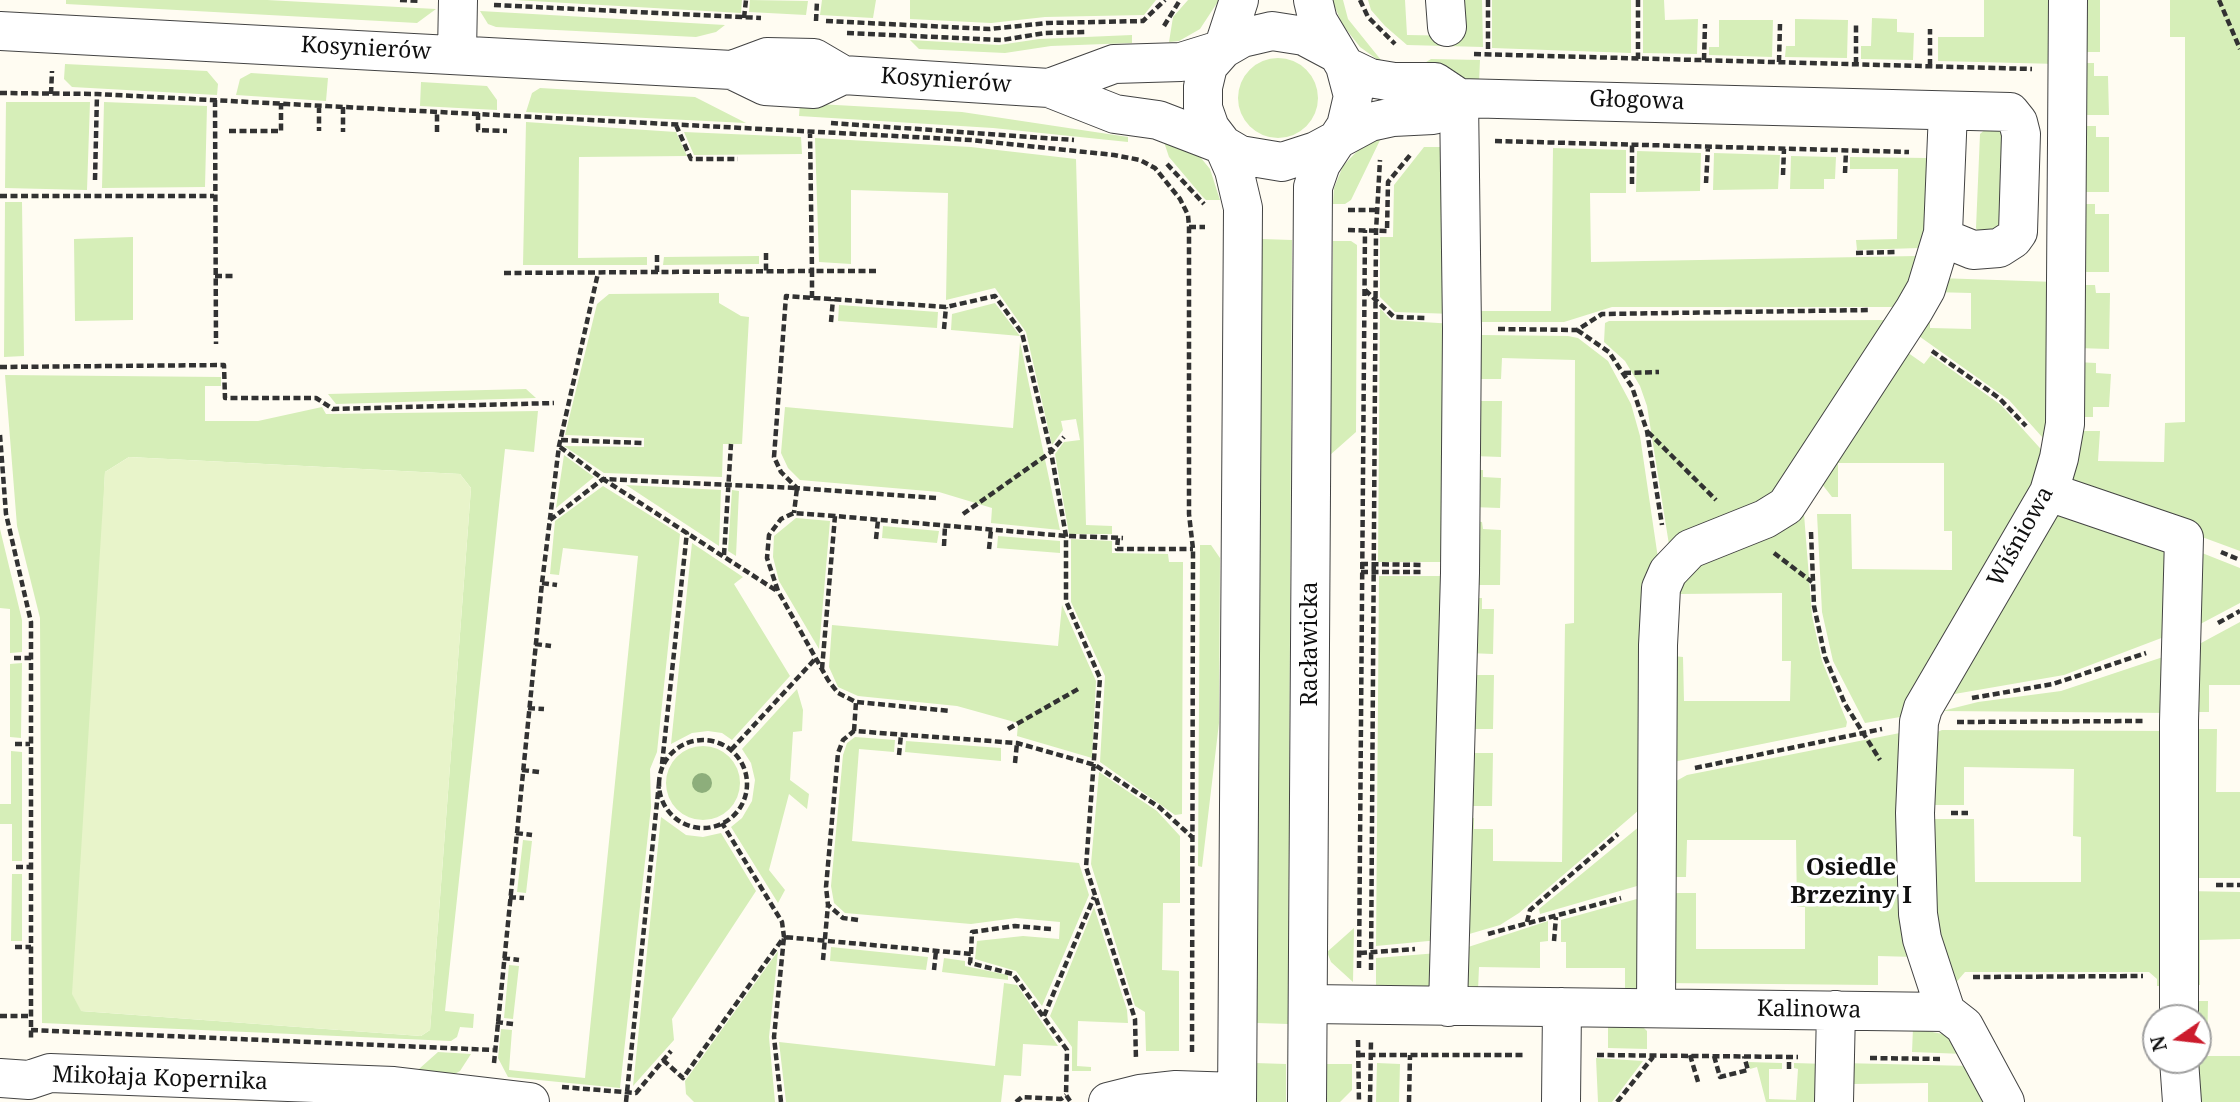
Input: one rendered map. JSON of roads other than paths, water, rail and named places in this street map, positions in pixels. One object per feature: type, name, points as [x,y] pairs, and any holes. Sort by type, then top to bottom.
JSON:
[{"type":"street","name":"Wiśniowa","points":[[1947,1012],[1922,939],[1918,914],[1915,813],[1919,722],[1923,708],[2054,475],[2065,424],[2068,0]]},
{"type":"street","points":[[1239,1],[1223,48],[1208,66],[1203,87],[1203,108],[1210,128],[1223,145],[1240,155],[1282,162],[1316,151],[1370,122],[1393,117],[1433,115],[1459,98]]},
{"type":"street","points":[[1313,1],[1318,20],[1341,59],[1353,96],[1351,111],[1336,140]]},
{"type":"street","points":[[457,54],[474,2]]},
{"type":"street","name":"Kosynierów","points":[[0,31],[732,70],[765,86],[814,89],[843,75],[1049,88],[1115,114],[1158,120],[1223,145]]},
{"type":"street","points":[[1223,48],[1251,35],[1272,31],[1304,36],[1370,78],[1394,82],[1435,82],[1459,98]]},
{"type":"street","name":"Kosynierów","points":[[1049,88],[1114,64],[1181,62],[1223,48]]},
{"type":"street","points":[[1448,1007],[1450,946],[1442,568],[1462,329],[1459,98]]},
{"type":"street","name":"Głogowa","points":[[1459,98],[2010,112],[2018,122],[2021,134],[2018,232],[2000,248],[1973,250],[1951,241],[1943,233]]},
{"type":"street","points":[[1656,1008],[1658,603],[1668,572],[1680,556],[1701,542],[1765,519],[1786,506],[1908,320],[1926,289],[1943,233],[1948,111]]},
{"type":"street","name":"Racławicka","points":[[1307,1102],[1314,187],[1321,163],[1336,140]]},
{"type":"street","points":[[1108,1102],[1140,1094],[1176,1090],[1237,1097],[1227,201],[1223,145]]},
{"type":"street","points":[[2054,475],[2184,537],[2179,1004]]},
{"type":"street","name":"Kalinowa","points":[[1309,1004],[1947,1012]]},
{"type":"street","points":[[1561,1102],[1562,1007]]},
{"type":"street","points":[[1834,1102],[1836,1010]]},
{"type":"street","points":[[1947,1012],[1964,1027],[2005,1102]]},
{"type":"street","name":"Mikołaja Kopernika","points":[[14,1079],[50,1073],[545,1094]]},
{"type":"street","points":[[2180,1074],[2182,1102]]},
{"type":"district","name":"Osiedle Brzeziny I","points":[[1851,882]]}]
